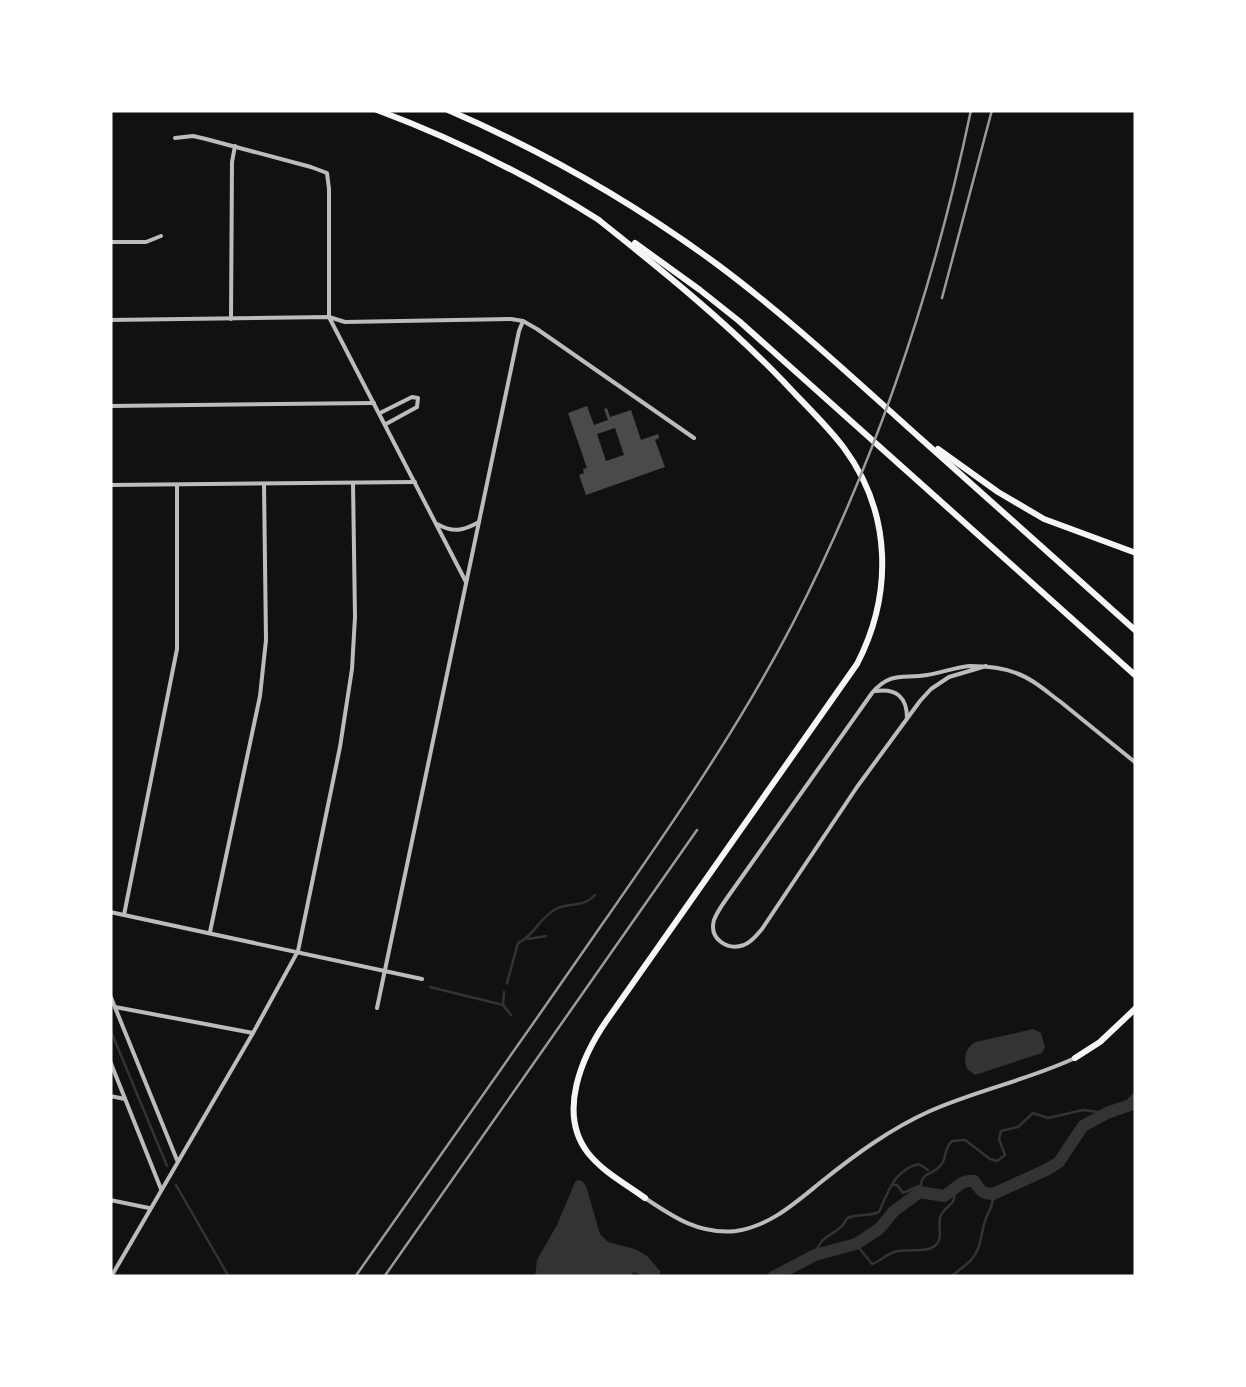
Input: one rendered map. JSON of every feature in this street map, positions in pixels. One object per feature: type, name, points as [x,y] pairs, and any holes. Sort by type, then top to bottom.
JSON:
[{"type":"highway","points":[[377,110],[505,166],[600,220],[700,290],[1136,676]]},
{"type":"highway","points":[[448,110],[564,166],[658,224],[758,296],[1136,631]]},
{"type":"highway","points":[[600,220],[731,329],[846,450],[862,477],[878,521],[883,561],[882,592],[857,664],[586,1054],[575,1107],[576,1124],[586,1151],[644,1198]]},
{"type":"highway","points":[[908,428],[1022,508],[1136,553]]},
{"type":"highway","points":[[1075,1058],[1100,1042],[1136,1008]]},
{"type":"street","points":[[175,138],[192,136],[235,146],[323,170],[328,177],[330,316],[466,582]]},
{"type":"street","points":[[231,319],[235,146]]},
{"type":"street","points":[[110,242],[146,242],[161,236]]},
{"type":"street","points":[[110,320],[330,316],[345,322],[512,318],[524,321],[694,438]]},
{"type":"street","points":[[377,1008],[524,321]]},
{"type":"street","points":[[380,413],[412,397],[418,398],[418,407],[386,424]]},
{"type":"street","points":[[110,406],[374,403]]},
{"type":"street","points":[[110,485],[415,482]]},
{"type":"street","points":[[110,1277],[298,951],[352,669],[353,483]]},
{"type":"street","points":[[210,932],[265,658],[264,484]]},
{"type":"street","points":[[124,915],[178,648],[177,485]]},
{"type":"street","points":[[435,522],[448,530],[464,530],[479,522]]},
{"type":"street","points":[[986,666],[942,680],[926,694],[857,787],[762,929],[745,945],[721,943],[713,928],[718,912],[872,693],[894,677],[926,676],[964,666],[986,666],[1012,671],[1032,681],[1136,763]]},
{"type":"street","points":[[872,693],[896,693],[905,702],[907,718]]},
{"type":"street","points":[[110,912],[422,979]]},
{"type":"street","points":[[110,995],[177,1160]]},
{"type":"street","points":[[115,1007],[253,1033]]},
{"type":"street","points":[[644,1198],[674,1218],[699,1228],[732,1231],[768,1222],[858,1152],[904,1123],[1075,1058]]},
{"type":"street","points":[[110,1061],[161,1189]]},
{"type":"street","points":[[110,1096],[125,1099]]},
{"type":"street","points":[[110,1200],[150,1208]]},
{"type":"shaded area","points":[[1033,1029],[1041,1033],[1045,1047],[1042,1053],[975,1075],[967,1069],[966,1053],[976,1042]]},
{"type":"shaded area","points":[[578,1180],[586,1186],[600,1234],[608,1242],[647,1256],[661,1272],[658,1277],[634,1272],[629,1277],[535,1277],[537,1260]]},
{"type":"building","points":[[587,406],[594,425],[608,420],[604,409],[610,417],[631,410],[641,440],[658,434],[655,440],[665,467],[586,495],[579,475],[587,468],[568,413]],"holes":[[[615,428],[624,455],[606,461],[597,434]]]},
{"type":"waterway","points":[[507,983],[518,943],[556,909],[586,902],[595,895]]},
{"type":"waterway","points":[[528,939],[546,936]]},
{"type":"waterway","points":[[430,987],[503,1005]]},
{"type":"waterway","points":[[504,992],[503,1005],[511,1015]]},
{"type":"waterway","points":[[110,1029],[167,1166]]},
{"type":"waterway","points":[[773,1277],[815,1255],[856,1244],[920,1192],[944,1196],[962,1183],[974,1181],[983,1192],[993,1194],[1048,1169],[1059,1162],[1083,1126],[1136,1099]]},
{"type":"waterway","points":[[920,1192],[922,1180],[941,1165],[952,1141],[965,1140],[997,1161],[1005,1155],[999,1139],[1001,1131],[1018,1127],[1033,1113],[1048,1118],[1083,1110],[1107,1113]]},
{"type":"waterway","points":[[815,1255],[823,1240],[847,1218],[879,1212],[893,1182],[904,1171],[919,1164],[928,1170]]},
{"type":"waterway","points":[[176,1185],[229,1277]]},
{"type":"waterway","points":[[893,1185],[903,1193],[919,1186]]},
{"type":"waterway","points":[[856,1244],[872,1264],[894,1252],[931,1248],[939,1240],[940,1218],[953,1202],[955,1188]]},
{"type":"waterway","points":[[951,1277],[976,1253],[993,1194]]},
{"type":"railway","points":[[355,1277],[673,821],[748,704],[793,623],[851,500],[899,372],[939,242],[971,110]]},
{"type":"railway","points":[[942,298],[992,110]]},
{"type":"railway","points":[[384,1277],[697,830]]}]
